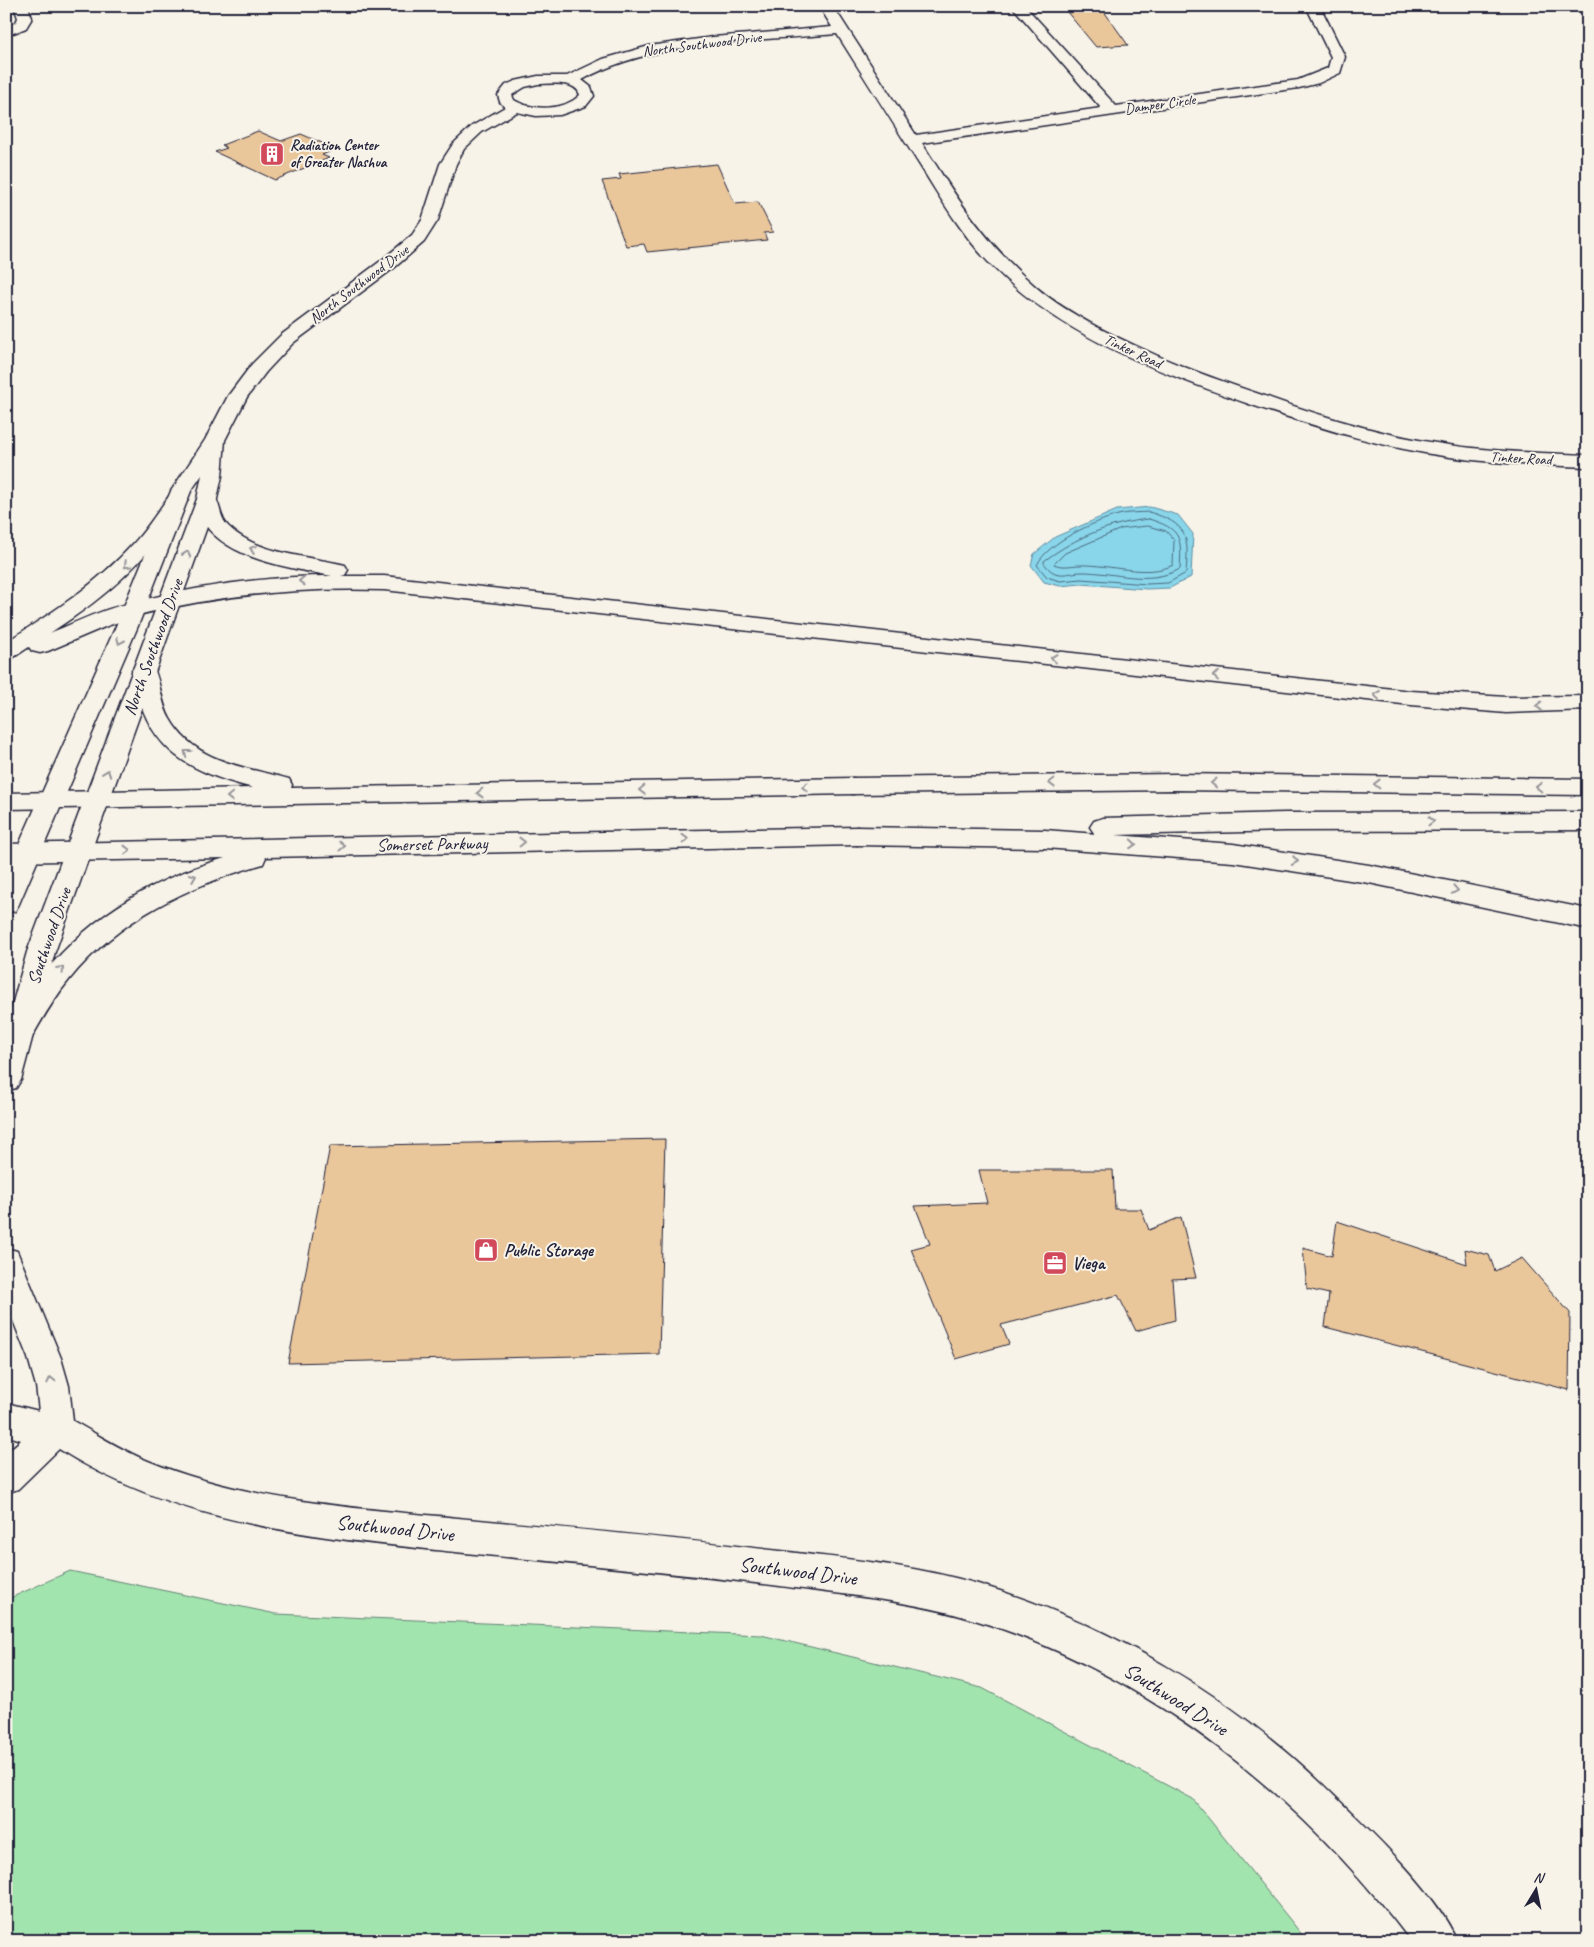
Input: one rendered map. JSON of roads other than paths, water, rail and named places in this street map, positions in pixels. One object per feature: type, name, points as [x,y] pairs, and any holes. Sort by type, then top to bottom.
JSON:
[{"type":"main road","points":[[6,32],[21,25],[25,18],[21,6]]},
{"type":"main road","name":"Tinker Road","points":[[826,6],[961,217],[980,243],[1012,276],[1056,310],[1098,335],[1139,355],[1183,374],[1280,409],[1376,436],[1425,447],[1496,457],[1588,461]]},
{"type":"main road","points":[[1018,6],[1112,111]]},
{"type":"main road","name":"Damper Circle","points":[[913,140],[1299,84],[1325,76],[1335,70],[1338,57],[1313,6]]},
{"type":"main road","name":"North Southwood Drive","points":[[51,800],[134,609],[177,499],[192,472],[215,440],[238,396],[268,357],[305,325],[379,271],[411,244],[430,220],[448,164],[458,147],[477,129],[515,107],[507,102],[505,95],[516,86],[538,80],[570,81],[613,59],[646,50],[686,44],[840,30]]},
{"type":"main road","points":[[515,107],[543,112],[578,105],[585,99],[588,93],[581,85],[570,81]]},
{"type":"main road","name":"North Southwood Drive","points":[[79,852],[207,498],[212,476],[215,440]]},
{"type":"main road","points":[[207,498],[208,514],[217,528],[229,537],[255,550],[342,571],[472,592]]},
{"type":"main road","points":[[6,652],[74,607],[122,570],[154,536],[177,499]]},
{"type":"main road","points":[[6,660],[82,628],[134,609],[170,599],[223,589],[299,582],[384,583],[1440,701],[1528,706],[1588,704]]},
{"type":"main road","points":[[144,670],[147,695],[168,737],[183,751],[201,763],[225,773],[271,784],[368,794]]},
{"type":"main road","points":[[6,801],[1124,782],[1588,787]]},
{"type":"main road","points":[[6,904],[17,853],[51,800]]},
{"type":"main road","points":[[857,836],[1277,822],[1588,821]]},
{"type":"main road","points":[[857,836],[1045,839],[1233,853],[1360,872],[1588,918]]},
{"type":"main road","name":"Somerset Parkway","points":[[17,853],[857,836]]},
{"type":"main road","points":[[16,1040],[33,1008],[54,977],[81,949],[133,907],[171,886],[213,870],[265,855],[316,846]]},
{"type":"main road","name":"Southwood Drive","points":[[6,1080],[39,959],[79,852]]},
{"type":"main road","points":[[6,1261],[50,1371],[56,1428],[6,1477]]},
{"type":"main road","name":"Southwood Drive","points":[[6,1419],[34,1427],[56,1428],[98,1454],[134,1471],[199,1494],[249,1508],[311,1519],[380,1528],[727,1562],[878,1580],[935,1592],[987,1606],[1026,1620],[1075,1640],[1160,1686],[1213,1720],[1259,1754],[1308,1797],[1358,1848],[1398,1891],[1436,1941]]},
{"type":"water","points":[[1150,507],[1178,515],[1193,534],[1191,577],[1170,588],[1147,589],[1081,584],[1060,586],[1044,582],[1031,565],[1034,554],[1055,537],[1117,510]]},
{"type":"place","name":"Radiation Center of Greater Nashua","points":[[272,154]]},
{"type":"place","name":"Public Storage","points":[[486,1250]]},
{"type":"place","name":"Viega","points":[[1055,1263]]}]
